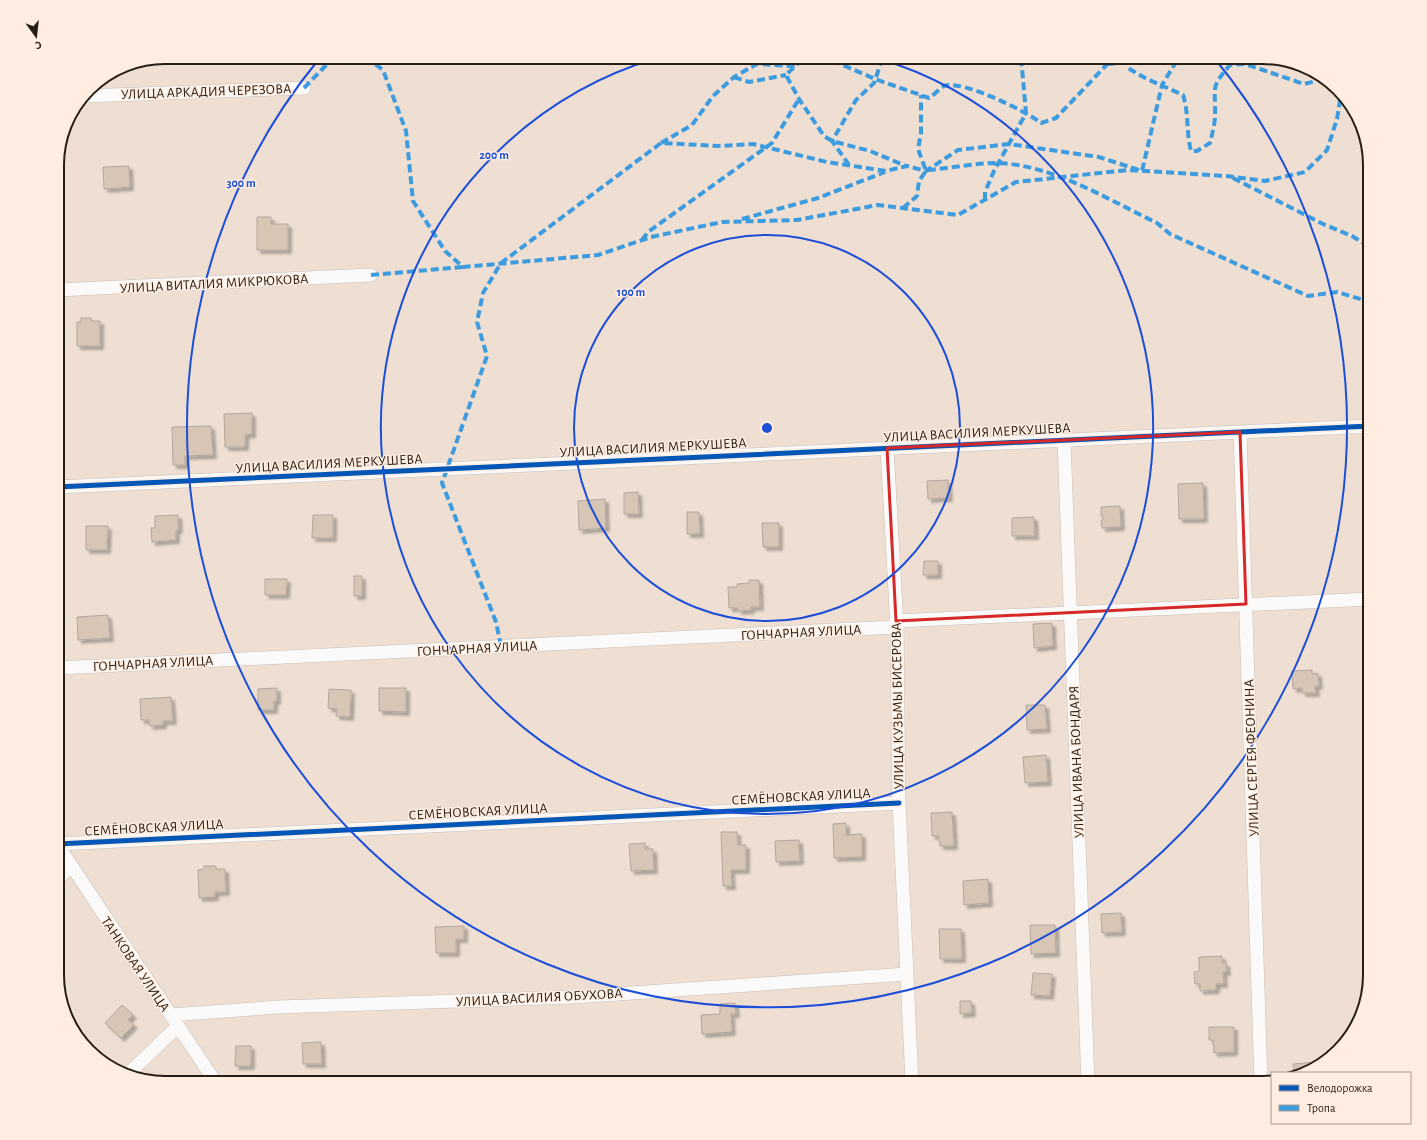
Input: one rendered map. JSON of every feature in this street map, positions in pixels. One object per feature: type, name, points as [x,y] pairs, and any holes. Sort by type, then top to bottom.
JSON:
[{"type":"street","name":"УЛИЦА АРКАДИЯ ЧЕРЕЗОВА","points":[[92,96],[304,88]]},
{"type":"street","name":"УЛИЦА ВИТАЛИЯ МИКРЮКОВА","points":[[64,290],[371,275]]},
{"type":"street","name":"УЛИЦА ВАСИЛИЯ МЕРКУШЕВА","points":[[64,488],[1363,426]]},
{"type":"street","name":"УЛИЦА СЕРГЕЯ ФЕОНИНА","points":[[1240,432],[1261,1076]]},
{"type":"street","name":"УЛИЦА ИВАНА БОНДАРЯ","points":[[1064,440],[1088,1076]]},
{"type":"street","name":"УЛИЦА КУЗЬМЫ БИСЕРОВА","points":[[887,448],[896,624],[899,803],[912,1076]]},
{"type":"street","name":"ГОНЧАРНАЯ УЛИЦА","points":[[64,668],[896,624],[1070,612],[1363,599]]},
{"type":"street","name":"СЕМЁНОВСКАЯ УЛИЦА","points":[[64,844],[899,803]]},
{"type":"street","name":"ТАНКОВАЯ УЛИЦА","points":[[64,855],[211,1076]]},
{"type":"street","points":[[64,873],[71,866]]},
{"type":"street","name":"УЛИЦА ВАСИЛИЯ ОБУХОВА","points":[[174,1021],[278,1007],[574,997],[907,974]]},
{"type":"street","points":[[131,1070],[174,1021]]},
{"type":"highlighted area","points":[[1240,432],[1246,604],[896,621],[887,448]]},
{"type":"building","points":[[129,166],[130,187],[104,189],[103,167]]},
{"type":"building","points":[[257,217],[271,217],[271,224],[288,224],[288,250],[257,250]]},
{"type":"building","points":[[81,318],[91,318],[92,321],[100,321],[100,346],[77,346],[77,322],[81,322]]},
{"type":"building","points":[[252,413],[252,434],[245,435],[245,447],[225,447],[224,414]]},
{"type":"building","points":[[211,426],[213,455],[185,456],[185,465],[173,465],[172,427]]},
{"type":"building","points":[[948,480],[949,498],[928,499],[927,481]]},
{"type":"building","points":[[1203,483],[1204,519],[1179,519],[1178,484]]},
{"type":"building","points":[[638,492],[639,514],[624,514],[624,493]]},
{"type":"building","points":[[605,499],[606,528],[579,530],[578,501]]},
{"type":"building","points":[[1120,506],[1121,527],[1102,528],[1101,520],[1103,520],[1103,516],[1101,516],[1101,507]]},
{"type":"building","points":[[687,512],[699,512],[700,534],[687,534]]},
{"type":"building","points":[[178,515],[179,530],[176,530],[176,540],[152,542],[151,528],[155,528],[155,516]]},
{"type":"building","points":[[313,515],[333,515],[333,538],[312,538]]},
{"type":"building","points":[[1034,517],[1035,536],[1012,536],[1012,518]]},
{"type":"building","points":[[762,523],[779,523],[779,547],[763,547]]},
{"type":"building","points":[[86,526],[108,526],[107,550],[86,550]]},
{"type":"building","points":[[924,561],[938,561],[938,575],[923,575]]},
{"type":"building","points":[[354,576],[362,576],[362,596],[354,596]]},
{"type":"building","points":[[265,579],[287,579],[286,595],[265,595]]},
{"type":"building","points":[[749,580],[759,580],[760,607],[751,607],[751,610],[738,611],[738,608],[729,608],[728,587],[737,587],[737,584],[749,583]]},
{"type":"building","points":[[108,615],[110,638],[78,640],[77,617]]},
{"type":"building","points":[[1052,623],[1053,646],[1034,648],[1033,624]]},
{"type":"building","points":[[1312,670],[1312,674],[1318,673],[1319,686],[1315,686],[1316,693],[1302,693],[1302,688],[1293,689],[1292,671]]},
{"type":"building","points":[[277,688],[277,701],[274,701],[274,710],[258,710],[258,689]]},
{"type":"building","points":[[379,688],[406,688],[406,712],[379,711]]},
{"type":"building","points":[[329,689],[351,690],[350,717],[336,716],[337,709],[328,708]]},
{"type":"building","points":[[171,697],[173,721],[163,721],[163,725],[150,726],[149,720],[141,720],[140,699]]},
{"type":"building","points":[[1026,705],[1045,705],[1047,729],[1027,730]]},
{"type":"building","points":[[1046,755],[1048,782],[1025,783],[1023,757]]},
{"type":"building","points":[[952,812],[954,846],[940,846],[939,836],[932,836],[931,813]]},
{"type":"building","points":[[846,823],[846,835],[862,834],[862,857],[834,858],[833,824]]},
{"type":"building","points":[[721,832],[737,832],[738,845],[746,845],[746,870],[731,870],[732,886],[723,886]]},
{"type":"building","points":[[799,840],[800,861],[776,862],[775,841]]},
{"type":"building","points":[[645,843],[645,849],[653,849],[654,870],[631,871],[629,844]]},
{"type":"building","points":[[204,866],[216,866],[216,869],[225,869],[226,892],[215,892],[215,897],[199,898],[198,870],[204,869]]},
{"type":"building","points":[[988,879],[989,903],[964,905],[963,881]]},
{"type":"building","points":[[1121,913],[1122,932],[1102,933],[1101,914]]},
{"type":"building","points":[[1030,925],[1055,925],[1056,953],[1031,954]]},
{"type":"building","points":[[464,926],[464,939],[456,939],[456,953],[436,953],[435,927]]},
{"type":"building","points":[[939,929],[961,929],[962,959],[940,959]]},
{"type":"building","points":[[1222,956],[1222,963],[1226,963],[1227,972],[1223,972],[1224,984],[1216,984],[1216,990],[1200,991],[1200,984],[1195,984],[1194,972],[1199,971],[1199,957]]},
{"type":"building","points":[[1033,973],[1052,974],[1050,996],[1031,995]]},
{"type":"building","points":[[960,1001],[971,1001],[972,1013],[960,1014]]},
{"type":"building","points":[[735,1003],[736,1014],[731,1014],[732,1032],[702,1034],[701,1015],[720,1014],[720,1004]]},
{"type":"building","points":[[122,1005],[133,1015],[128,1020],[134,1025],[121,1038],[105,1023]]},
{"type":"building","points":[[1209,1027],[1234,1027],[1234,1052],[1214,1053],[1213,1040],[1209,1040]]},
{"type":"building","points":[[321,1042],[322,1064],[303,1064],[302,1043]]},
{"type":"building","points":[[236,1046],[251,1046],[251,1066],[235,1066]]},
{"type":"building","points":[[1312,1062],[1294,1071],[1293,1064]]},
{"type":"marked path","points":[[304,88],[327,64]]},
{"type":"marked path","points":[[375,64],[383,70],[406,131],[413,201],[445,251],[463,267],[598,255],[651,237],[722,222],[797,220],[878,205],[958,215],[1016,182],[1128,170],[1227,176],[1265,181],[1305,172],[1327,150],[1337,119],[1340,102]]},
{"type":"marked path","points":[[661,143],[692,125],[713,96],[734,77],[757,64]]},
{"type":"marked path","points":[[757,64],[793,66],[797,64]]},
{"type":"marked path","points":[[797,64],[786,75],[799,99],[824,136],[832,141],[870,151],[906,166]]},
{"type":"marked path","points":[[840,64],[875,79],[929,98],[944,86],[952,85],[978,91],[1022,111],[1041,123],[1056,118],[1107,64]]},
{"type":"marked path","points":[[849,165],[832,141],[856,100],[874,83],[881,64]]},
{"type":"marked path","points":[[985,200],[985,192],[994,171],[1026,113],[1022,64]]},
{"type":"marked path","points":[[1127,64],[1128,68],[1147,79],[1183,95],[1191,151],[1197,151],[1210,143],[1215,118],[1215,88],[1219,79],[1230,65],[1245,64]]},
{"type":"marked path","points":[[501,646],[496,622],[442,483],[487,356],[477,322],[483,293],[501,263],[661,143],[718,146],[753,144],[827,162],[886,171],[907,166],[926,171],[958,150],[1009,144],[1099,157],[1142,171],[1162,85],[1175,64]]},
{"type":"marked path","points":[[1245,64],[1304,84],[1316,81]]},
{"type":"marked path","points":[[734,77],[749,82],[786,75]]},
{"type":"marked path","points":[[903,208],[917,196],[919,181],[926,171],[918,149],[921,133],[921,95]]},
{"type":"marked path","points":[[642,240],[648,232],[772,143],[799,99]]},
{"type":"marked path","points":[[928,170],[990,163],[1019,165],[1039,170],[1100,194],[1157,223],[1170,234],[1308,296],[1337,292],[1363,300]]},
{"type":"marked path","points":[[742,219],[818,198],[885,172]]},
{"type":"marked path","points":[[1233,178],[1363,243]]},
{"type":"marked path","points":[[371,275],[463,267]]},
{"type":"cycle path","points":[[64,487],[1363,426]]},
{"type":"cycle path","points":[[64,844],[899,803]]}]
